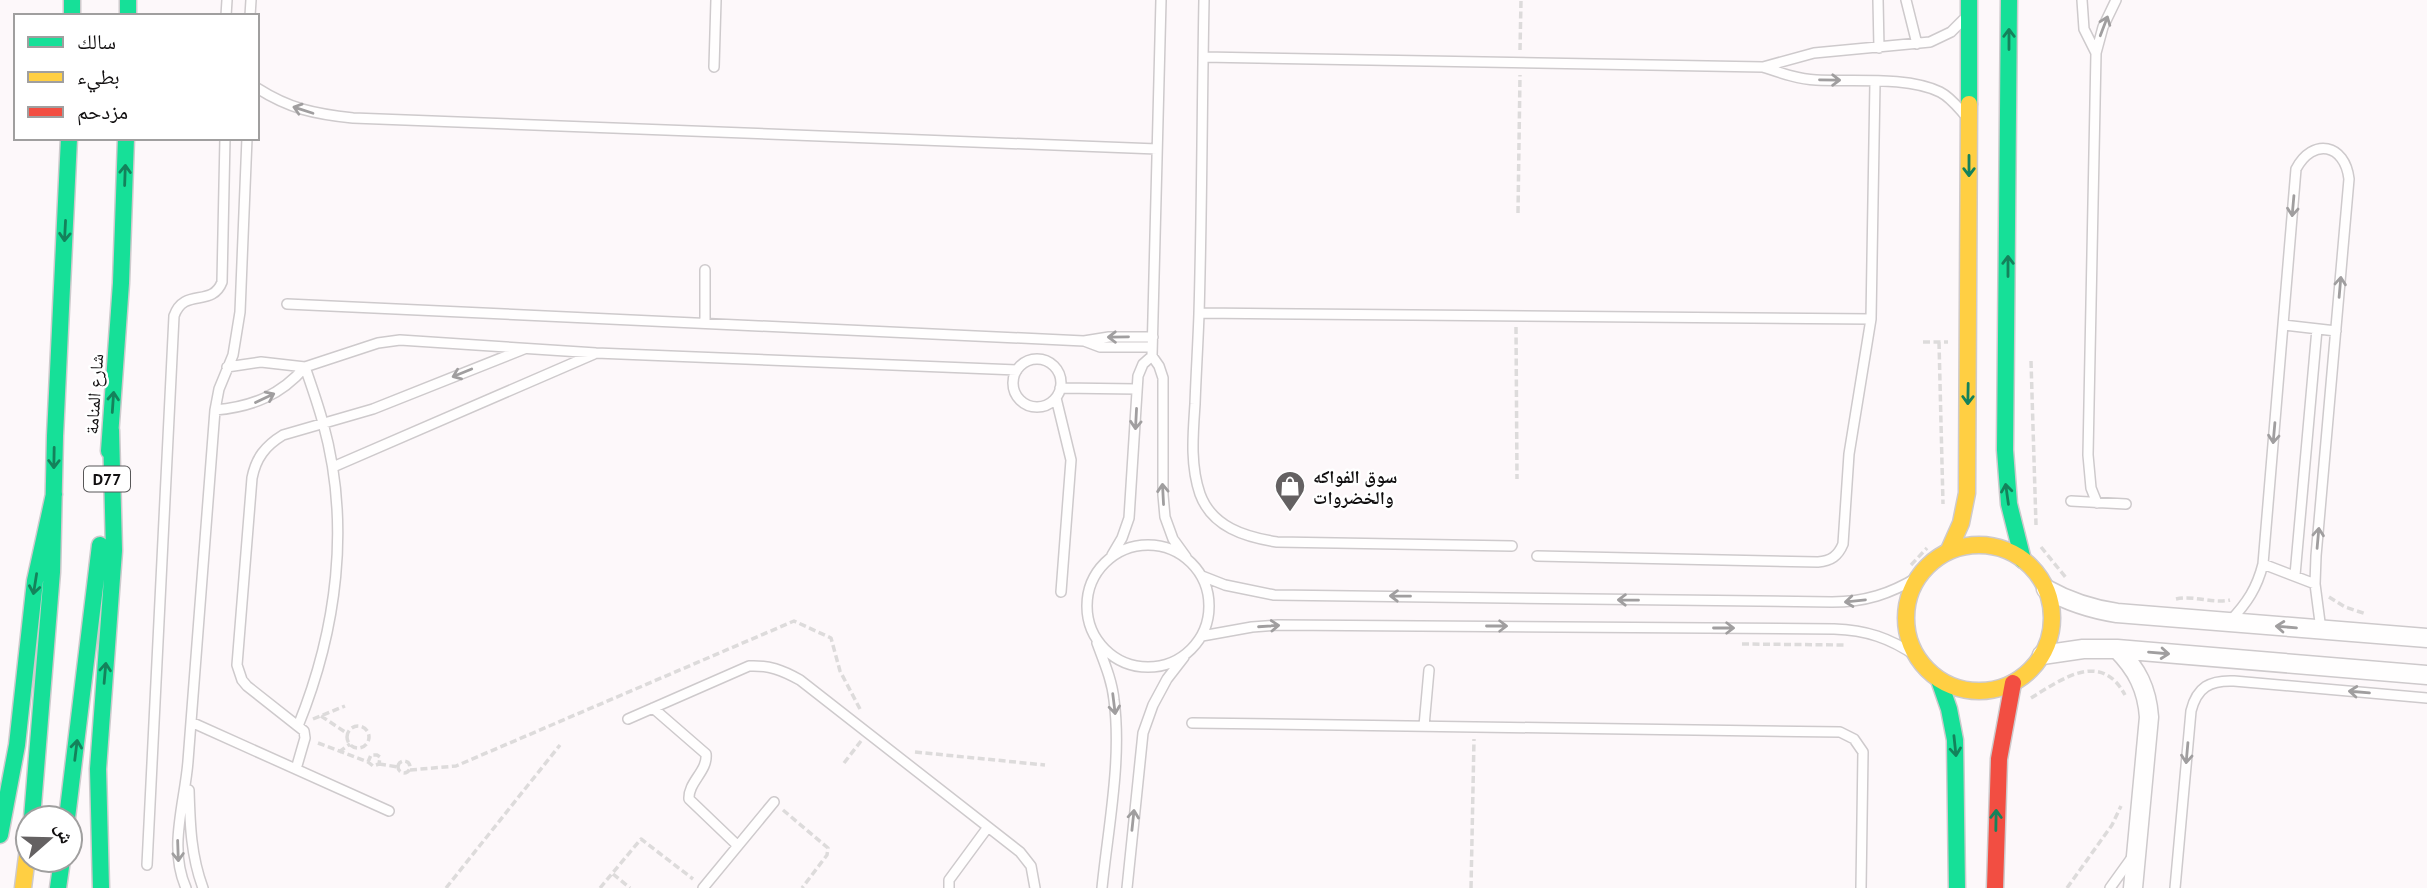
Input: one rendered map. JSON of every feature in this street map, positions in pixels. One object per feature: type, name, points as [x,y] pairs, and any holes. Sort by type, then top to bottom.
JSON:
[{"type":"main road","points":[[2009,0],[2008,344],[2004,471],[2011,519],[2023,560]]},
{"type":"main road","points":[[1949,550],[1959,533],[1967,494],[1970,7]]},
{"type":"main road","name":"شارع المنامة","points":[[33,804],[47,652],[69,140]]},
{"type":"main road","name":"شارع المنامة","points":[[69,804],[103,521],[111,430],[121,283],[126,140]]},
{"type":"main road","points":[[101,888],[98,769],[114,551],[111,430]]},
{"type":"main road","points":[[0,835],[23,704],[36,579],[54,494]]},
{"type":"main road","points":[[1968,545],[1987,545],[2006,550],[2023,560],[2037,573],[2051,605],[2049,639],[2042,655],[2029,671],[2013,683],[1995,690],[1957,688],[1939,680],[1916,656],[1909,640],[1906,608],[1913,572],[1949,550],[1968,545]]},
{"type":"main road","points":[[1939,680],[1949,709],[1955,740],[1957,888]]},
{"type":"main road","points":[[1995,888],[1996,771],[2005,713],[2013,683]]},
{"type":"street","points":[[2046,589],[2089,609],[2117,613],[2427,638]]},
{"type":"street","points":[[2042,655],[2083,649],[2117,649],[2427,674]]},
{"type":"street","points":[[2117,649],[2134,668],[2148,705],[2133,888]]},
{"type":"lane","points":[[714,67],[716,0]]},
{"type":"lane","points":[[1126,888],[1143,733],[1162,688],[1202,636],[1209,617],[1209,596],[1202,576],[1173,538],[1165,517],[1163,495],[1163,378],[1153,347],[1161,0]]},
{"type":"lane","points":[[1204,0],[1199,313],[1193,447],[1195,473],[1201,496],[1214,515],[1232,530],[1253,538],[1277,542],[1512,546]]},
{"type":"lane","points":[[1878,0],[1879,48]]},
{"type":"lane","points":[[1906,0],[1917,44]]},
{"type":"lane","points":[[2082,0],[2084,29],[2096,53]]},
{"type":"lane","points":[[2096,503],[2090,480],[2088,455],[2096,53],[2103,27],[2116,0]]},
{"type":"lane","points":[[1203,57],[1763,67],[1814,53],[1930,42],[1951,32],[1970,7]]},
{"type":"lane","points":[[1763,67],[1814,80],[1902,83],[1940,92],[1952,100],[1970,121]]},
{"type":"lane","points":[[1537,556],[1818,562],[1834,558],[1843,544],[1849,454],[1871,319],[1875,82]]},
{"type":"lane","points":[[259,89],[280,103],[316,114],[353,118],[1157,149]]},
{"type":"lane","points":[[148,865],[174,316],[182,302],[190,298],[213,295],[222,282],[225,140]]},
{"type":"lane","points":[[186,888],[179,862],[178,840],[188,764],[215,410],[233,355],[240,312],[247,140]]},
{"type":"lane","points":[[2229,622],[2248,602],[2259,583],[2263,564],[2296,169],[2303,156],[2314,149],[2327,148],[2340,154],[2347,165],[2349,179],[2315,584],[2321,630]]},
{"type":"lane","points":[[705,271],[705,322]]},
{"type":"lane","points":[[287,304],[1084,341],[1101,338],[1153,347]]},
{"type":"lane","points":[[1199,313],[1871,319]]},
{"type":"lane","points":[[2284,325],[2336,331]]},
{"type":"lane","points":[[2295,575],[2317,328]]},
{"type":"lane","points":[[227,367],[261,362],[305,367],[378,343],[400,340],[596,353],[1017,370]]},
{"type":"lane","points":[[1102,888],[1117,730],[1114,698],[1107,668],[1087,617],[1087,594],[1096,573],[1122,538],[1129,518],[1138,376],[1153,347]]},
{"type":"lane","points":[[296,769],[305,738],[304,731],[247,686],[239,673],[252,478],[261,453],[271,442],[283,435],[373,409],[526,348]]},
{"type":"lane","points":[[332,467],[596,353]]},
{"type":"lane","points":[[1061,592],[1071,460],[1058,393],[1060,379],[1057,370],[1050,363],[1032,359],[1023,363],[1013,380],[1019,399],[1038,407],[1048,404],[1058,393],[1137,388]]},
{"type":"lane","points":[[215,410],[237,408],[277,393],[305,367]]},
{"type":"lane","points":[[298,726],[321,663],[334,599],[338,533],[332,467],[324,424],[305,367]]},
{"type":"lane","points":[[2071,501],[2126,504]]},
{"type":"lane","points":[[1111,556],[1129,547],[1149,544],[1168,548],[1186,557]]},
{"type":"lane","points":[[2263,564],[2315,584]]},
{"type":"lane","points":[[1202,576],[1225,585],[1274,595],[1855,602],[1899,589],[1913,572]]},
{"type":"lane","points":[[1202,636],[1278,625],[1834,629],[1877,635],[1916,656]]},
{"type":"lane","points":[[1095,638],[1113,657],[1136,667],[1162,666],[1185,656]]},
{"type":"lane","points":[[628,719],[749,666],[767,665],[784,671],[800,680],[1020,852],[1031,866],[1035,888]]},
{"type":"lane","points":[[1424,726],[1429,670]]},
{"type":"lane","points":[[2175,888],[2191,710],[2195,696],[2205,685],[2234,681],[2427,698]]},
{"type":"lane","points":[[653,708],[706,754],[707,762],[689,792],[689,799],[737,845]]},
{"type":"lane","points":[[191,722],[388,811]]},
{"type":"lane","points":[[1192,723],[1840,732],[1854,739],[1863,752],[1861,888]]},
{"type":"lane","points":[[188,764],[191,839],[195,867],[203,888]]},
{"type":"lane","points":[[703,888],[774,802]]},
{"type":"lane","points":[[949,888],[949,880],[988,827]]},
{"type":"lane","points":[[2112,886],[2136,851]]},
{"type":"path","points":[[1518,213],[1521,0]]},
{"type":"path","points":[[1516,316],[1517,478]]},
{"type":"path","points":[[1939,342],[1943,517]]},
{"type":"path","points":[[2031,357],[2036,527]]},
{"type":"path","points":[[1913,572],[1935,540]]},
{"type":"path","points":[[2037,540],[2073,586]]},
{"type":"path","points":[[2315,584],[2345,607],[2373,615]]},
{"type":"path","points":[[2172,600],[2195,597],[2223,601],[2235,597]]},
{"type":"path","points":[[305,738],[373,766],[379,764],[398,767],[404,774],[410,769],[456,766],[794,621],[831,638],[839,671],[860,710]]},
{"type":"path","points":[[1732,643],[1853,645]]},
{"type":"path","points":[[2005,713],[2068,676],[2083,671],[2107,675],[2120,685],[2128,700]]},
{"type":"path","points":[[298,726],[345,706]]},
{"type":"path","points":[[321,716],[348,734],[350,744],[354,747],[364,746]]},
{"type":"path","points":[[1471,888],[1474,726]]},
{"type":"path","points":[[348,734],[355,727],[365,728],[369,738],[364,746]]},
{"type":"path","points":[[844,763],[866,734]]},
{"type":"path","points":[[339,752],[350,744]]},
{"type":"path","points":[[446,888],[560,745]]},
{"type":"path","points":[[364,746],[371,755]]},
{"type":"path","points":[[906,747],[916,753],[1045,765]]},
{"type":"path","points":[[368,762],[371,755]]},
{"type":"path","points":[[371,755],[380,757],[379,764]]},
{"type":"path","points":[[398,767],[404,761],[408,762],[410,769]]},
{"type":"path","points":[[2067,888],[2112,825],[2120,812],[2123,799]]},
{"type":"path","points":[[774,802],[828,848],[827,855],[805,887]]},
{"type":"path","points":[[600,888],[641,839],[703,888]]},
{"type":"path","points":[[612,873],[630,888]]},
{"type":"traffic: fast","points":[[72,0],[72,14]]},
{"type":"traffic: fast","points":[[128,0],[128,14]]},
{"type":"traffic: fast","points":[[1969,0],[1969,104]]},
{"type":"traffic: fast","points":[[2009,0],[2005,450],[2009,504],[2023,560]]},
{"type":"traffic: fast","points":[[33,804],[52,572],[55,436],[69,140]]},
{"type":"traffic: fast","points":[[109,451],[121,283],[126,140]]},
{"type":"traffic: fast","points":[[101,888],[98,769],[114,551],[111,430]]},
{"type":"traffic: fast","points":[[0,835],[17,745],[35,581],[54,494]]},
{"type":"traffic: fast","points":[[69,804],[100,545]]},
{"type":"traffic: fast","points":[[1939,680],[1949,709],[1955,740],[1957,888]]},
{"type":"traffic: fast","points":[[58,888],[60,874]]},
{"type":"traffic: slow","points":[[1949,550],[1961,523],[1967,493],[1969,104]]},
{"type":"traffic: slow","points":[[1979,545],[2007,551],[2031,566],[2046,590],[2052,618],[2046,646],[2031,670],[2007,685],[1979,691],[1951,685],[1927,670],[1912,646],[1906,618],[1912,590],[1927,566],[1951,551],[1979,545]]},
{"type":"traffic: slow","points":[[23,888],[25,874]]},
{"type":"traffic: jam","points":[[1995,888],[1999,759],[2013,683]]},
{"type":"place","name":"سوق الفواكه والخضروات","points":[[1290,513]]}]
